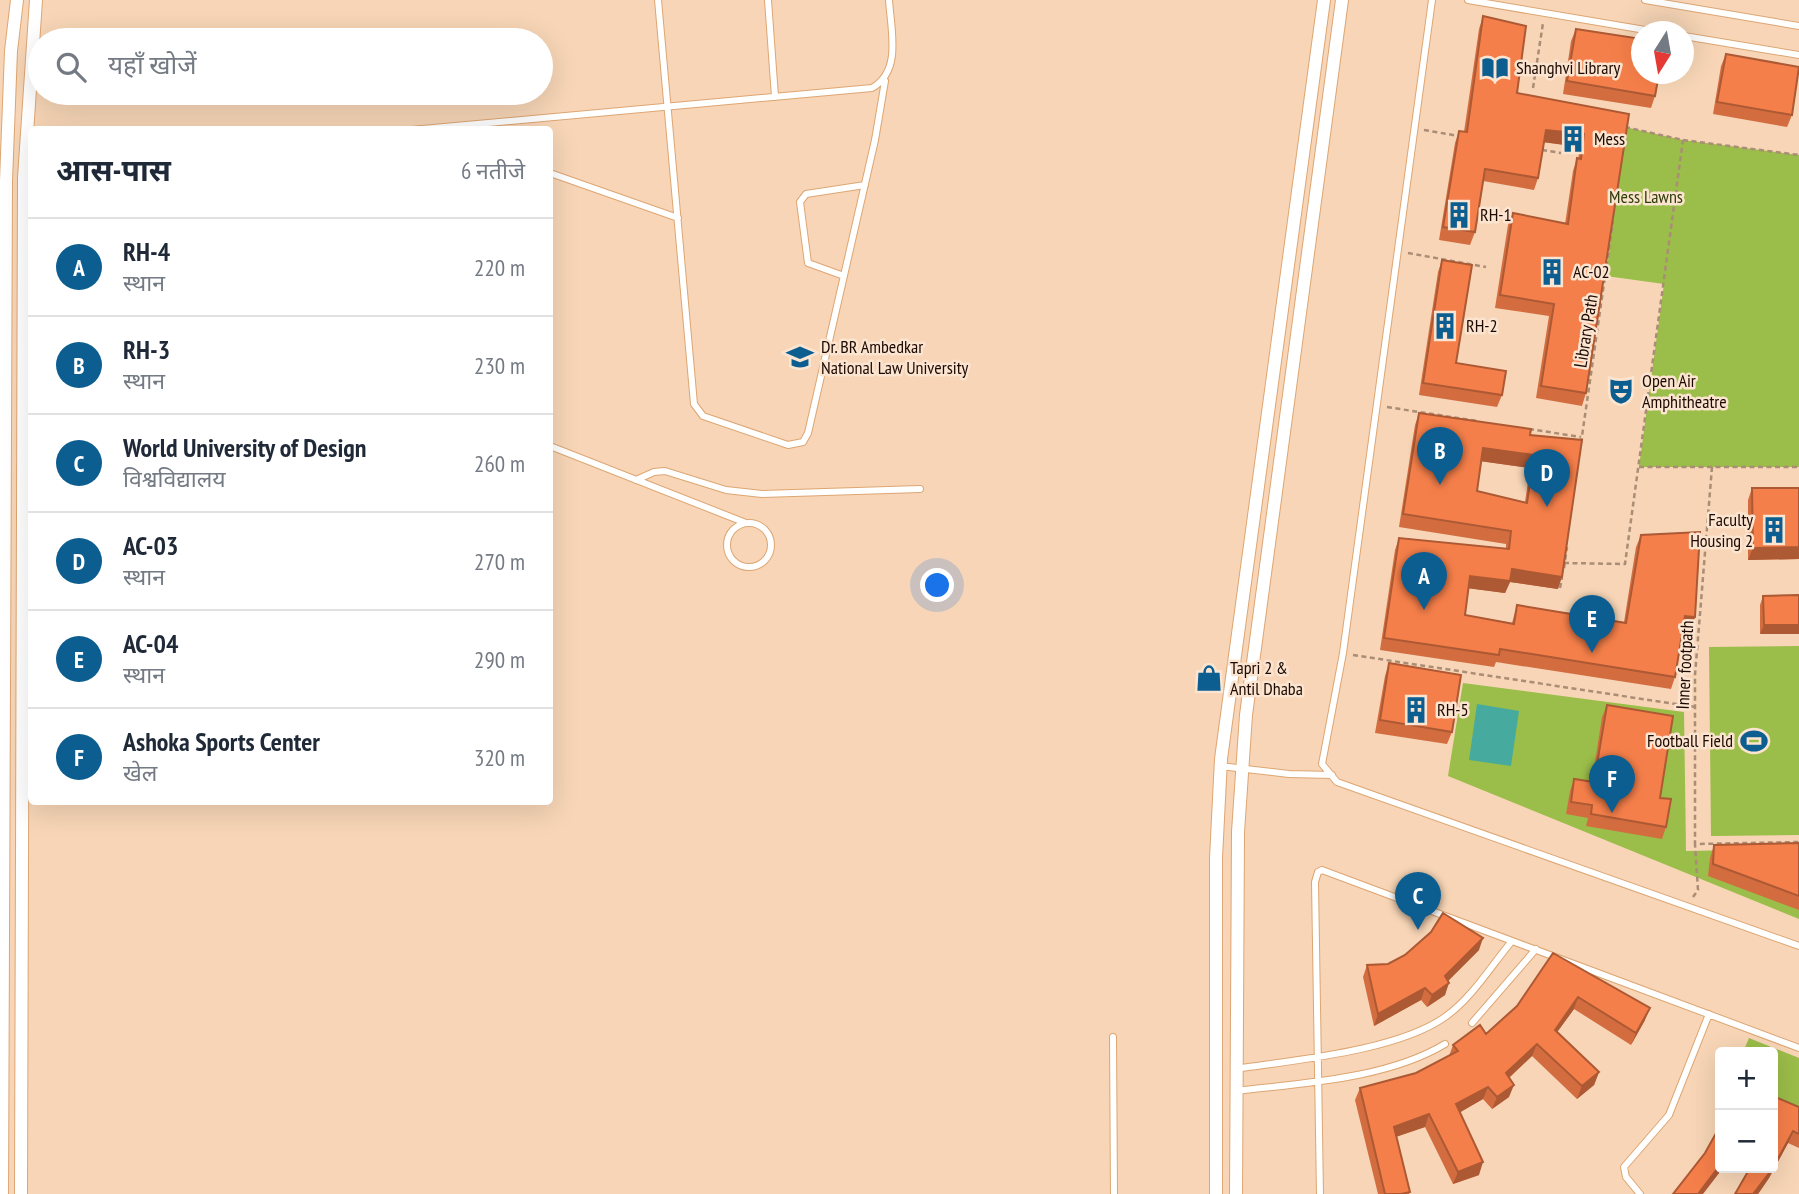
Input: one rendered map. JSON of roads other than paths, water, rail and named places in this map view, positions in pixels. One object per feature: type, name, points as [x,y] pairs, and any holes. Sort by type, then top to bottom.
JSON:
[{"type":"street","points":[[2,1194],[6,334],[3,195],[11,51],[17,0]]},
{"type":"street","points":[[34,28],[36,0]]},
{"type":"street","points":[[1216,1194],[1216,858],[1220,766],[1267,403],[1324,0]]},
{"type":"street","points":[[1237,1194],[1236,1069],[1241,769],[1342,0]]},
{"type":"street","points":[[21,1194],[24,334],[28,298],[24,178],[29,105]]},
{"type":"street","points":[[6,334],[24,334]]},
{"type":"lane","points":[[658,0],[692,398],[697,411],[703,416],[788,445],[803,442],[808,433],[865,185],[892,55],[889,0]]},
{"type":"lane","points":[[768,0],[775,97]]},
{"type":"lane","points":[[1432,0],[1343,653],[1322,764],[1337,782],[1799,946]]},
{"type":"lane","points":[[1468,0],[1631,28]]},
{"type":"lane","points":[[1645,0],[1799,26]]},
{"type":"lane","points":[[1694,38],[1799,55]]},
{"type":"lane","points":[[482,126],[514,120],[872,88],[885,80]]},
{"type":"lane","points":[[512,126],[514,120]]},
{"type":"lane","points":[[553,174],[678,218]]},
{"type":"lane","points":[[844,276],[808,263],[800,202],[810,193],[865,185]]},
{"type":"lane","points":[[553,447],[746,523],[760,526],[771,542],[764,561],[750,567],[736,563],[727,551],[733,529],[746,523]]},
{"type":"lane","points":[[636,480],[654,472],[665,471],[726,490],[762,494],[920,489]]},
{"type":"lane","points":[[1220,766],[1332,775]]},
{"type":"lane","points":[[1320,1194],[1315,882],[1318,872],[1328,871],[1799,1048]]},
{"type":"lane","points":[[1236,1069],[1318,1056],[1398,1039],[1444,1018],[1462,1003],[1512,940]]},
{"type":"lane","points":[[1472,1023],[1536,949]]},
{"type":"lane","points":[[1640,1194],[1626,1177],[1624,1167],[1669,1115],[1709,1014]]},
{"type":"lane","points":[[1113,1037],[1114,1194]]},
{"type":"lane","points":[[1236,1091],[1318,1082],[1407,1063],[1445,1044]]},
{"type":"water","points":[[1477,704],[1519,711],[1511,766],[1469,760]]},
{"type":"place","name":"Shanghvi Library","points":[[1495,68]]},
{"type":"place","name":"Mess","points":[[1573,139]]},
{"type":"place","name":"RH-1","points":[[1459,215]]},
{"type":"place","name":"AC-02","points":[[1552,272]]},
{"type":"place","name":"RH-2","points":[[1445,326]]},
{"type":"place","name":"Dr. BR Ambedkar National Law University","points":[[800,357]]},
{"type":"place","name":"Open Air Amphitheatre","points":[[1621,391]]},
{"type":"place","name":"RH-3","points":[[1440,485]]},
{"type":"place","name":"AC-03","points":[[1547,507]]},
{"type":"place","name":"Faculty Housing 2","points":[[1774,530]]},
{"type":"place","name":"RH-4","points":[[1424,610]]},
{"type":"place","name":"AC-04","points":[[1592,653]]},
{"type":"place","name":"Tapri 2 & Antil Dhaba","points":[[1209,678]]},
{"type":"place","name":"RH-5","points":[[1416,710]]},
{"type":"place","name":"Football Field","points":[[1754,741]]},
{"type":"place","name":"Ashoka Sports Center","points":[[1612,813]]},
{"type":"place","name":"World University of Design","points":[[1418,930]]},
{"type":"park label","name":"Mess Lawns","points":[[1646,197]]}]
